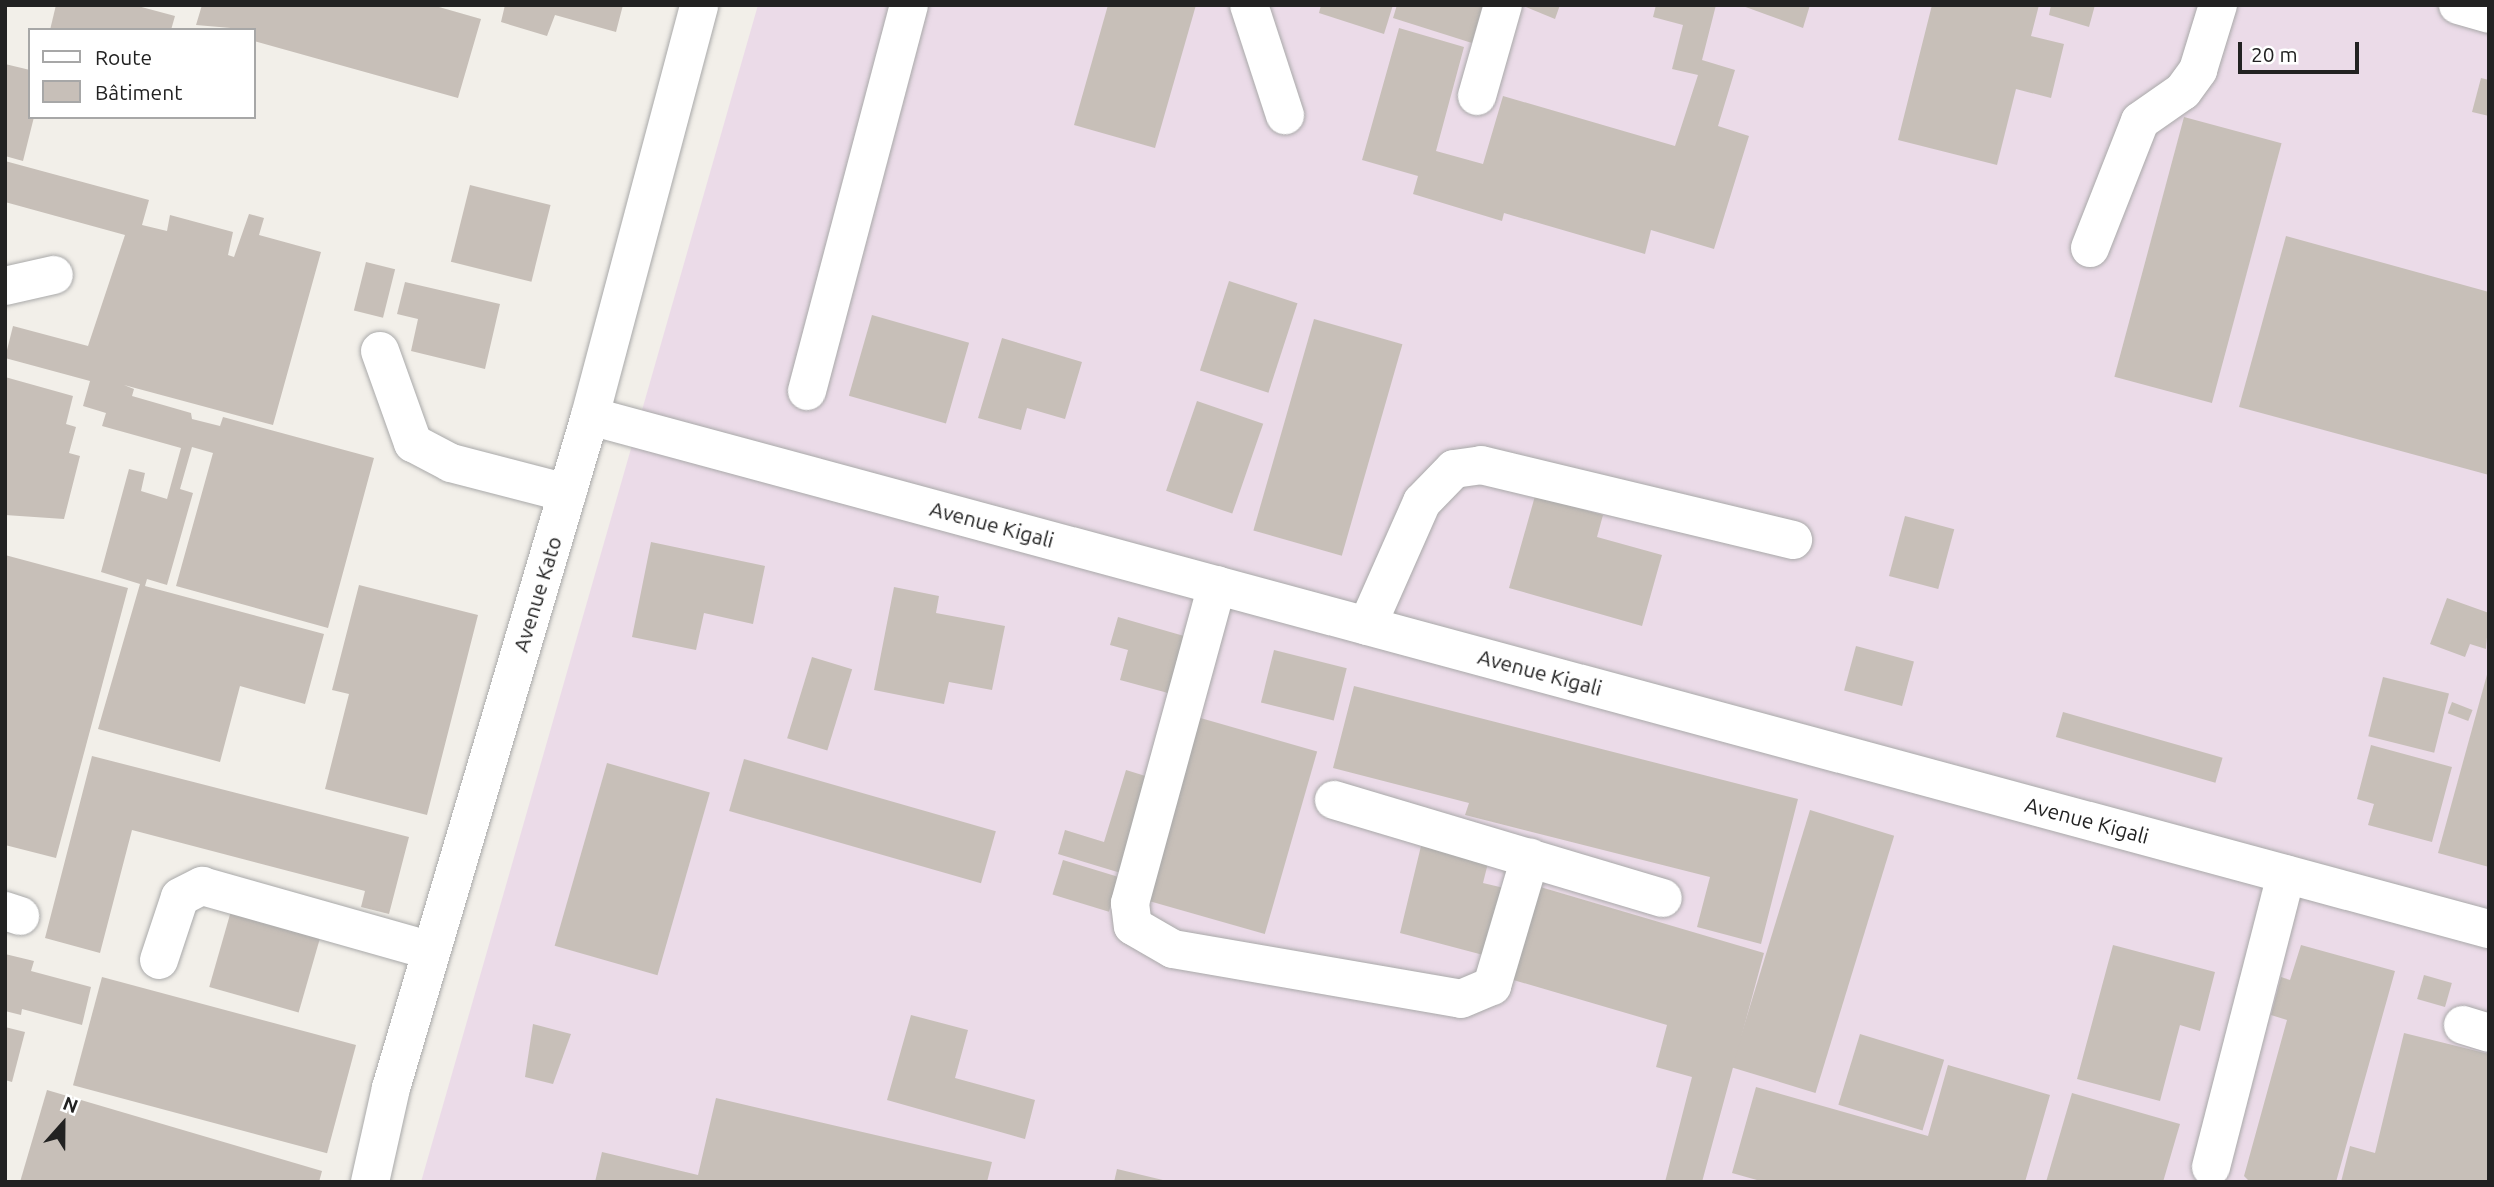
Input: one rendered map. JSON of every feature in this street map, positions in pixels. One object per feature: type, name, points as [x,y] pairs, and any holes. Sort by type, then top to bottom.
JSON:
[{"type":"street","name":"Avenue Kato","points":[[370,1182],[431,951],[590,416],[699,5]]},
{"type":"street","points":[[807,391],[909,5]]},
{"type":"street","points":[[1249,5],[1285,115]]},
{"type":"street","points":[[1476,96],[1503,5]]},
{"type":"street","points":[[2090,248],[2140,121],[2183,91],[2198,70],[2218,5]]},
{"type":"street","points":[[2458,5],[2489,14]]},
{"type":"street","points":[[5,286],[54,275]]},
{"type":"street","points":[[380,351],[413,443],[451,463],[567,493]]},
{"type":"street","name":"Avenue Kigali","points":[[590,416],[2489,929]]},
{"type":"street","points":[[1367,626],[1422,502],[1454,469],[1480,465],[1793,540]]},
{"type":"street","points":[[1217,585],[1130,903],[1132,926],[1173,949],[1461,999],[1492,986],[1530,858]]},
{"type":"street","points":[[1334,800],[1663,898]]},
{"type":"street","points":[[2211,1167],[2286,874]]},
{"type":"street","points":[[159,960],[180,897],[202,887],[431,951]]},
{"type":"shaded area","points":[[758,5],[2489,5],[2489,1182],[421,1182]]},
{"type":"building","points":[[56,5],[134,5],[175,16],[172,28],[50,28]]},
{"type":"building","points":[[202,5],[432,5],[481,19],[458,98],[256,42],[256,28],[196,25]]},
{"type":"building","points":[[505,5],[623,5],[616,32],[555,15],[547,36],[501,22]]},
{"type":"building","points":[[1108,5],[1196,5],[1155,148],[1074,125]]},
{"type":"building","points":[[1321,5],[1393,5],[1384,34],[1319,13]]},
{"type":"building","points":[[1397,5],[1483,5],[1472,43],[1393,18]]},
{"type":"building","points":[[1521,5],[1560,5],[1555,19]]},
{"type":"building","points":[[1656,5],[1716,5],[1702,60],[1735,70],[1718,126],[1749,136],[1714,249],[1651,230],[1645,254],[1504,213],[1502,221],[1413,194],[1418,176],[1362,160],[1399,28],[1464,47],[1436,151],[1483,164],[1503,96],[1675,146],[1698,75],[1672,69],[1683,25],[1653,17]]},
{"type":"building","points":[[1740,5],[1810,5],[1803,28]]},
{"type":"building","points":[[1932,5],[2039,5],[2031,36],[2064,44],[2051,98],[2016,89],[1997,165],[1898,140]]},
{"type":"building","points":[[2051,5],[2095,5],[2089,27],[2049,15]]},
{"type":"building","points":[[5,64],[28,70],[28,119],[34,119],[23,161],[5,156]]},
{"type":"building","points":[[2481,78],[2489,80],[2489,116],[2472,112]]},
{"type":"building","points":[[2184,117],[2282,143],[2212,403],[2114,377]]},
{"type":"building","points":[[5,161],[149,200],[142,225],[167,231],[170,215],[233,232],[228,255],[234,257],[249,214],[264,218],[259,235],[321,252],[273,425],[124,385],[134,389],[132,396],[191,413],[192,419],[220,426],[223,417],[374,458],[328,628],[176,586],[213,453],[192,447],[180,489],[193,493],[167,585],[147,579],[145,586],[324,634],[305,704],[240,686],[220,762],[98,729],[140,584],[101,572],[129,469],[145,473],[141,491],[167,499],[181,448],[102,426],[106,413],[83,406],[90,381],[5,358],[13,326],[88,346],[125,235],[5,202]]},
{"type":"building","points":[[470,185],[551,205],[531,282],[451,262]]},
{"type":"building","points":[[2286,236],[2489,292],[2489,475],[2239,407]]},
{"type":"building","points":[[366,262],[395,269],[383,318],[354,311]]},
{"type":"building","points":[[1229,281],[1297,303],[1268,393],[1200,370]]},
{"type":"building","points":[[405,282],[500,304],[485,369],[411,351],[418,319],[397,314]]},
{"type":"building","points":[[872,315],[969,343],[946,424],[849,396]]},
{"type":"building","points":[[1314,319],[1402,344],[1342,556],[1253,530]]},
{"type":"building","points":[[1002,338],[1082,362],[1065,419],[1027,408],[1021,430],[978,418]]},
{"type":"building","points":[[5,377],[73,396],[66,424],[76,427],[69,453],[80,456],[64,519],[5,515]]},
{"type":"building","points":[[1197,401],[1263,424],[1232,514],[1166,491]]},
{"type":"building","points":[[1535,496],[1603,515],[1597,537],[1662,555],[1642,626],[1509,588]]},
{"type":"building","points":[[1905,516],[1954,529],[1938,589],[1889,576]]},
{"type":"building","points":[[651,542],[765,566],[753,624],[704,613],[696,650],[632,637]]},
{"type":"building","points":[[5,555],[128,588],[56,858],[5,845]]},
{"type":"building","points":[[359,585],[478,615],[427,815],[325,789],[349,694],[332,690]]},
{"type":"building","points":[[894,587],[939,596],[936,613],[1005,626],[992,690],[949,682],[944,704],[874,690]]},
{"type":"building","points":[[2447,598],[2489,613],[2486,649],[2470,644],[2465,657],[2430,644]]},
{"type":"building","points":[[1118,617],[1184,636],[1168,693],[1120,680],[1128,650],[1110,645]]},
{"type":"building","points":[[1856,646],[1914,662],[1902,706],[1844,690]]},
{"type":"building","points":[[1274,650],[1347,668],[1334,721],[1261,702]]},
{"type":"building","points":[[812,657],[852,669],[827,751],[787,738]]},
{"type":"building","points":[[2489,671],[2489,867],[2438,853]]},
{"type":"building","points":[[2383,677],[2449,693],[2434,753],[2368,736]]},
{"type":"building","points":[[1354,686],[1798,799],[1761,944],[1697,927],[1710,877],[1465,815],[1469,803],[1333,768]]},
{"type":"building","points":[[2452,702],[2473,710],[2468,721],[2448,713]]},
{"type":"building","points":[[2063,712],[2223,758],[2215,783],[2056,737]]},
{"type":"building","points":[[1197,717],[1317,751],[1265,934],[1145,900]]},
{"type":"building","points":[[2371,745],[2452,767],[2432,842],[2368,825],[2374,804],[2357,799]]},
{"type":"building","points":[[92,756],[409,837],[389,914],[361,907],[365,891],[132,830],[100,953],[45,938]]},
{"type":"building","points":[[744,759],[996,831],[981,883],[729,811]]},
{"type":"building","points":[[607,763],[710,792],[657,975],[555,946]]},
{"type":"building","points":[[1126,770],[1152,778],[1124,874],[1058,854],[1065,830],[1104,842]]},
{"type":"building","points":[[1810,810],[1894,836],[1816,1093],[1731,1067]]},
{"type":"building","points":[[1421,846],[1488,863],[1483,883],[1504,888],[1487,956],[1400,933]]},
{"type":"building","points":[[1063,860],[1119,877],[1109,912],[1052,894]]},
{"type":"building","points":[[1537,886],[1764,953],[1702,1182],[1665,1182],[1692,1077],[1656,1067],[1667,1025],[1510,979]]},
{"type":"building","points":[[231,911],[320,937],[299,1013],[209,987]]},
{"type":"building","points":[[2113,945],[2215,972],[2200,1031],[2180,1025],[2160,1101],[2077,1079]]},
{"type":"building","points":[[2301,945],[2395,971],[2336,1182],[2250,1182],[2244,1176],[2287,1020],[2271,1015],[2281,977],[2290,980]]},
{"type":"building","points":[[5,954],[34,961],[31,971],[91,987],[82,1025],[22,1009],[21,1015],[5,1011]]},
{"type":"building","points":[[2424,975],[2452,983],[2445,1007],[2417,999]]},
{"type":"building","points":[[102,977],[356,1045],[327,1153],[73,1085]]},
{"type":"building","points":[[911,1015],[968,1030],[955,1078],[1035,1100],[1025,1139],[887,1100]]},
{"type":"building","points":[[533,1024],[571,1034],[553,1084],[525,1077]]},
{"type":"building","points":[[5,1027],[25,1032],[12,1082],[5,1080]]},
{"type":"building","points":[[2404,1033],[2489,1054],[2489,1182],[2341,1182],[2350,1146],[2375,1153]]},
{"type":"building","points":[[1860,1034],[1944,1060],[1923,1130],[1838,1105]]},
{"type":"building","points":[[1948,1065],[2050,1095],[2025,1182],[1764,1182],[1732,1173],[1756,1087],[1928,1136]]},
{"type":"building","points":[[47,1090],[322,1171],[319,1182],[20,1182]]},
{"type":"building","points":[[2072,1093],[2180,1124],[2163,1182],[2046,1182]]},
{"type":"building","points":[[716,1098],[992,1162],[987,1182],[595,1182],[602,1152],[698,1175]]},
{"type":"building","points":[[1117,1169],[1167,1181],[1167,1182],[1114,1182]]}]
